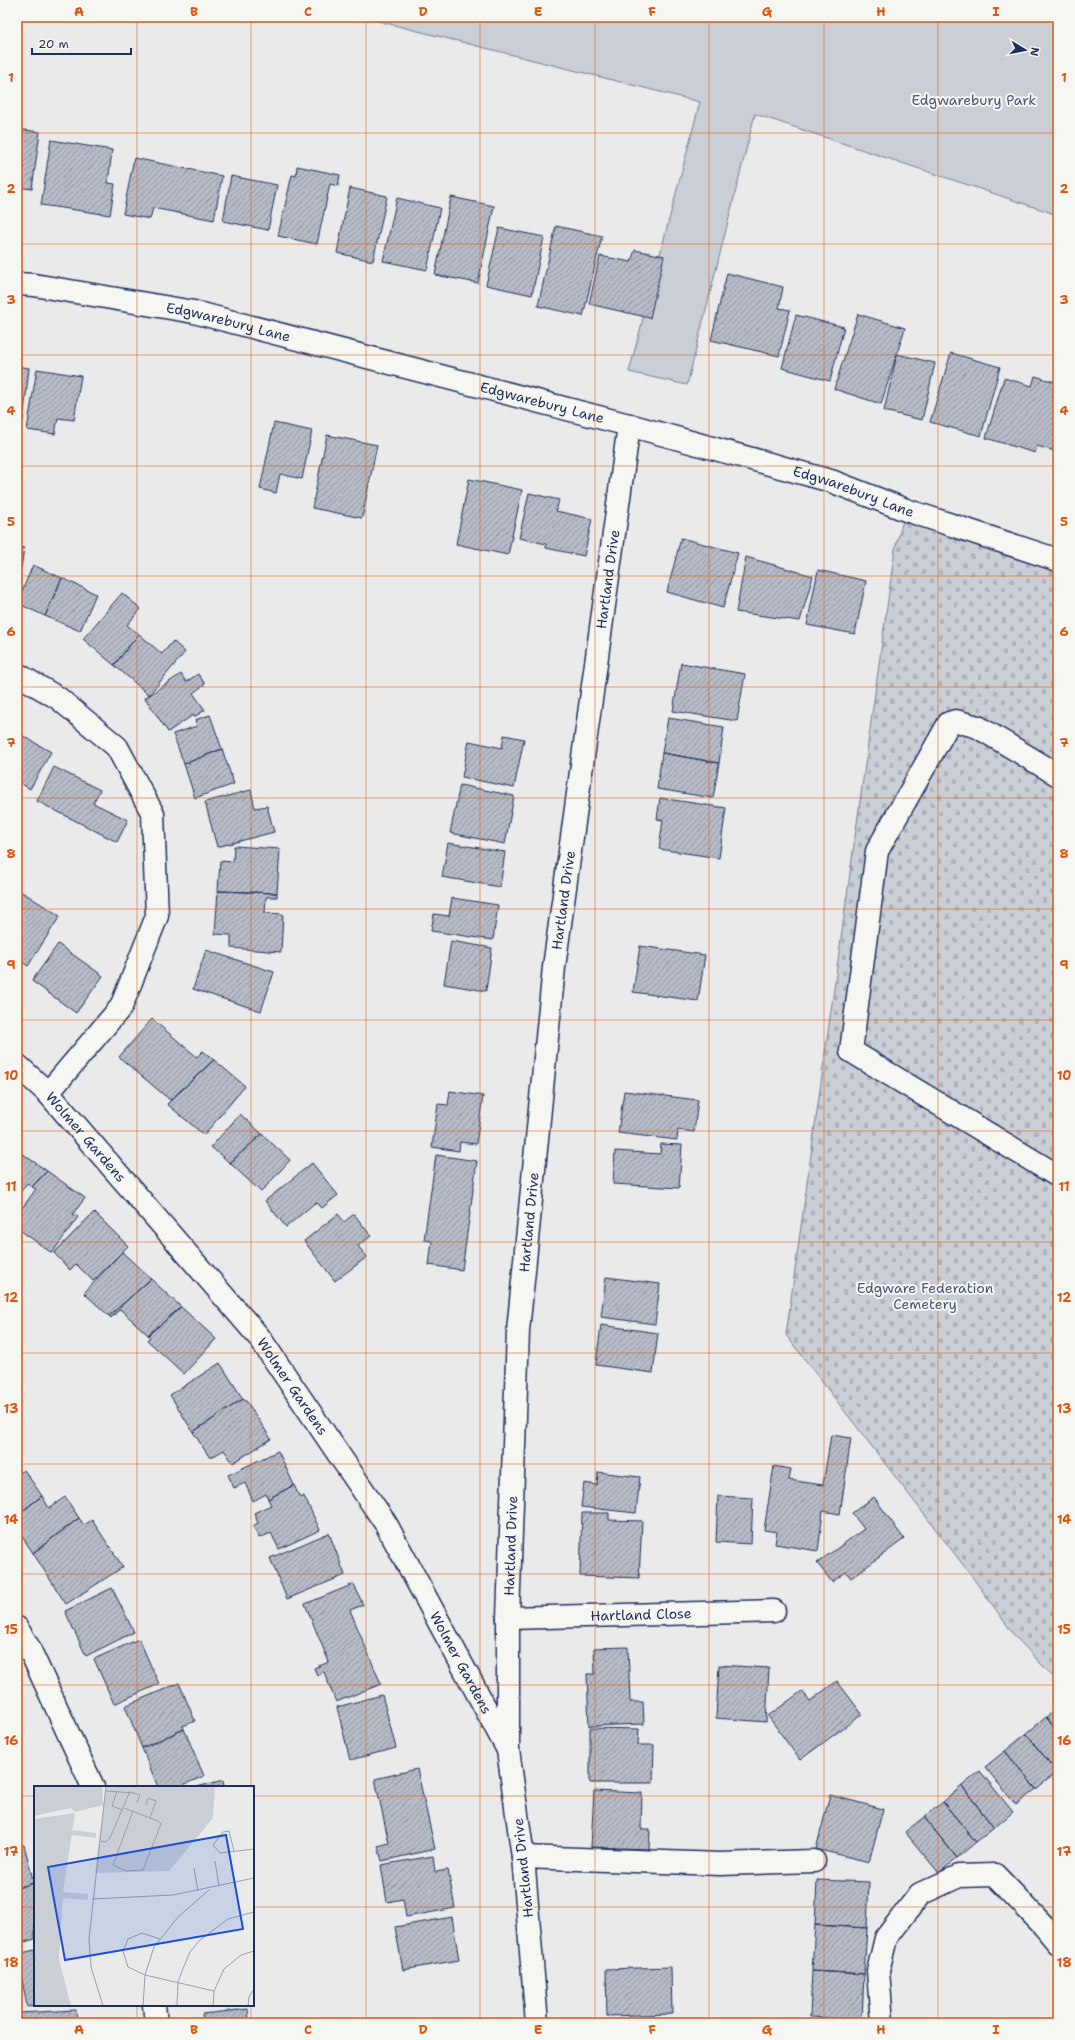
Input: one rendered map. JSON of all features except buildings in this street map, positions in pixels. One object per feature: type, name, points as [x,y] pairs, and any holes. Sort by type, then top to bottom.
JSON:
[{"type":"street","name":"Edgwarebury Lane","points":[[17,284],[34,285],[194,312],[629,425],[831,481],[906,510],[1058,560]]},
{"type":"street","name":"Hartland Drive","points":[[537,2023],[523,1857],[508,1750],[508,1618],[518,1331],[554,967],[629,425]]},
{"type":"street","points":[[17,674],[58,698],[117,747],[153,814],[157,916],[121,1007],[48,1093]]},
{"type":"street","points":[[1058,775],[978,727],[956,721],[949,723],[877,851],[851,1051],[1058,1176]]},
{"type":"street","name":"Wolmer Gardens","points":[[17,1065],[48,1093],[259,1337],[386,1524],[508,1750]]},
{"type":"street","name":"Hartland Close","points":[[508,1618],[774,1611]]},
{"type":"street","points":[[17,1628],[29,1648],[93,1786]]},
{"type":"street","points":[[523,1857],[720,1864],[814,1861]]},
{"type":"street","points":[[882,2023],[878,1971],[886,1938],[920,1894],[959,1876],[995,1875],[1043,1925],[1058,1943]]},
{"type":"street","points":[[154,2006],[156,2023]]},
{"type":"green space","name":"Edgwarebury Park","points":[[362,17],[1058,17],[1058,215],[755,114],[687,385],[629,372],[700,102]]},
{"type":"green space","name":"Edgware Federation Cemetery","points":[[906,510],[1058,560],[1058,1682],[1014,1635],[971,1575],[786,1335],[895,549]]}]
